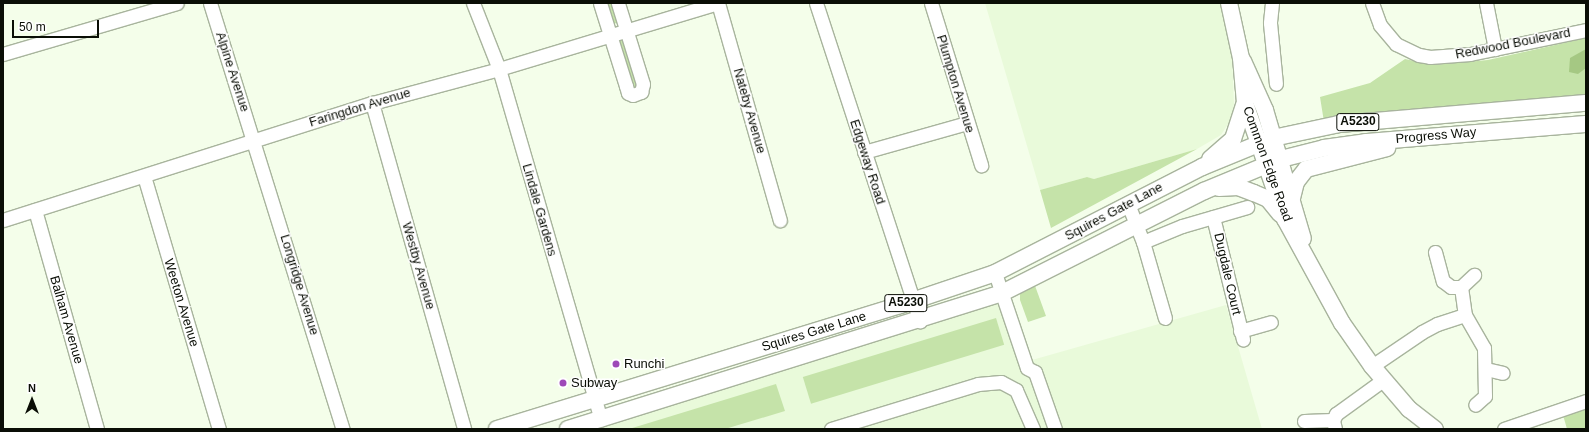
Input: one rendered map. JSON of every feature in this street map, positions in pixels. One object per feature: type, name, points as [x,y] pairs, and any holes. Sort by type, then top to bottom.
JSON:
[{"type":"main road","name":"Common Edge Road","points":[[1231,4],[1241,58],[1245,103],[1257,144],[1285,219],[1342,323],[1372,366],[1409,409],[1435,429]]},
{"type":"main road","name":"Common Edge Road","points":[[1241,58],[1255,85],[1281,159],[1310,266]]},
{"type":"main road","points":[[1202,167],[1233,139],[1245,103]]},
{"type":"main road","name":"Progress Way","points":[[1273,138],[1338,124],[1586,103]]},
{"type":"main road","name":"Progress Way","points":[[1265,166],[1281,159],[1324,148],[1408,138],[1586,124]]},
{"type":"main road","name":"Squires Gate Lane","points":[[497,429],[913,301],[995,273],[1202,167],[1273,138]]},
{"type":"main road","points":[[1292,198],[1300,176],[1310,167],[1386,149],[1408,138]]},
{"type":"main road","name":"Squires Gate Lane","points":[[568,429],[920,321],[1002,293],[1136,224],[1204,192],[1265,166]]},
{"type":"main road","points":[[1204,192],[1225,186],[1238,187],[1268,199],[1285,219]]},
{"type":"street","points":[[3,54],[177,3]]},
{"type":"street","name":"Alpine Avenue","points":[[210,3],[255,141]]},
{"type":"street","name":"Lindale Gardens","points":[[473,3],[499,69],[601,419]]},
{"type":"street","points":[[600,3],[628,93],[638,94],[643,89],[643,84],[618,3]]},
{"type":"street","name":"Faringdon Avenue","points":[[3,220],[372,103],[499,69],[609,34],[718,3]]},
{"type":"street","name":"Nateby Avenue","points":[[718,3],[780,220]]},
{"type":"street","name":"Edgeway Road","points":[[816,3],[920,321]]},
{"type":"street","name":"Plumpton Avenue","points":[[931,3],[981,165]]},
{"type":"street","points":[[1272,3],[1270,23],[1276,84]]},
{"type":"street","name":"Redwood Boulevard","points":[[1372,3],[1380,25],[1396,44],[1419,55],[1440,57],[1495,49],[1586,30]]},
{"type":"street","points":[[1486,3],[1495,49]]},
{"type":"street","name":"Westby Avenue","points":[[372,103],[464,429]]},
{"type":"street","points":[[864,152],[967,123]]},
{"type":"street","name":"Longridge Avenue","points":[[255,141],[343,429]]},
{"type":"street","name":"Weeton Avenue","points":[[144,176],[219,429]]},
{"type":"street","points":[[1128,204],[1143,242],[1165,318]]},
{"type":"street","points":[[1143,242],[1182,226],[1247,207]]},
{"type":"street","name":"Balham Avenue","points":[[35,210],[97,429]]},
{"type":"street","name":"Dugdale Court","points":[[1213,217],[1242,335],[1271,322]]},
{"type":"street","points":[[1435,252],[1443,281],[1451,287],[1461,287],[1474,275]]},
{"type":"street","points":[[995,273],[1027,368],[1035,372],[1056,429]]},
{"type":"street","points":[[1461,287],[1465,315],[1484,348],[1486,370],[1485,396],[1475,405]]},
{"type":"street","points":[[1372,366],[1422,332],[1437,324],[1465,315]]},
{"type":"street","points":[[1486,370],[1503,373]]},
{"type":"street","points":[[1304,421],[1334,424],[1342,408],[1383,380]]},
{"type":"street","points":[[831,429],[978,384],[1001,382],[1016,390],[1033,429]]},
{"type":"street","points":[[1504,429],[1586,401]]},
{"type":"shaded area","points":[[600,3],[618,3],[623,21],[607,26]]},
{"type":"shaded area","points":[[985,3],[1220,3],[1232,53],[1234,104],[1230,121],[1221,135],[1197,149],[1094,179],[1087,177],[1040,190]]},
{"type":"shaded area","points":[[628,37],[643,84],[633,95],[612,42]]},
{"type":"shaded area","points":[[1586,38],[1586,97],[1324,122],[1320,97],[1370,83],[1405,59],[1433,65],[1488,60]]},
{"type":"shaded area","points":[[1586,49],[1586,68],[1578,74],[1569,72],[1570,58]]},
{"type":"shaded area","points":[[1197,149],[1051,228],[1040,190],[1087,177],[1094,179]]},
{"type":"shaded area","points":[[1034,283],[1046,316],[1028,322],[1020,300],[1020,293]]},
{"type":"shaded area","points":[[1008,290],[1032,360],[1226,305],[1262,429],[568,429]]},
{"type":"shaded area","points":[[996,318],[1004,345],[811,404],[803,377]]},
{"type":"shaded area","points":[[776,384],[785,411],[725,429],[629,429]]},
{"type":"shaded area","points":[[1586,408],[1586,429],[1567,429],[1563,415]]},
{"type":"place","name":"Runchi","points":[[616,364]]},
{"type":"place","name":"Subway","points":[[563,383]]}]
